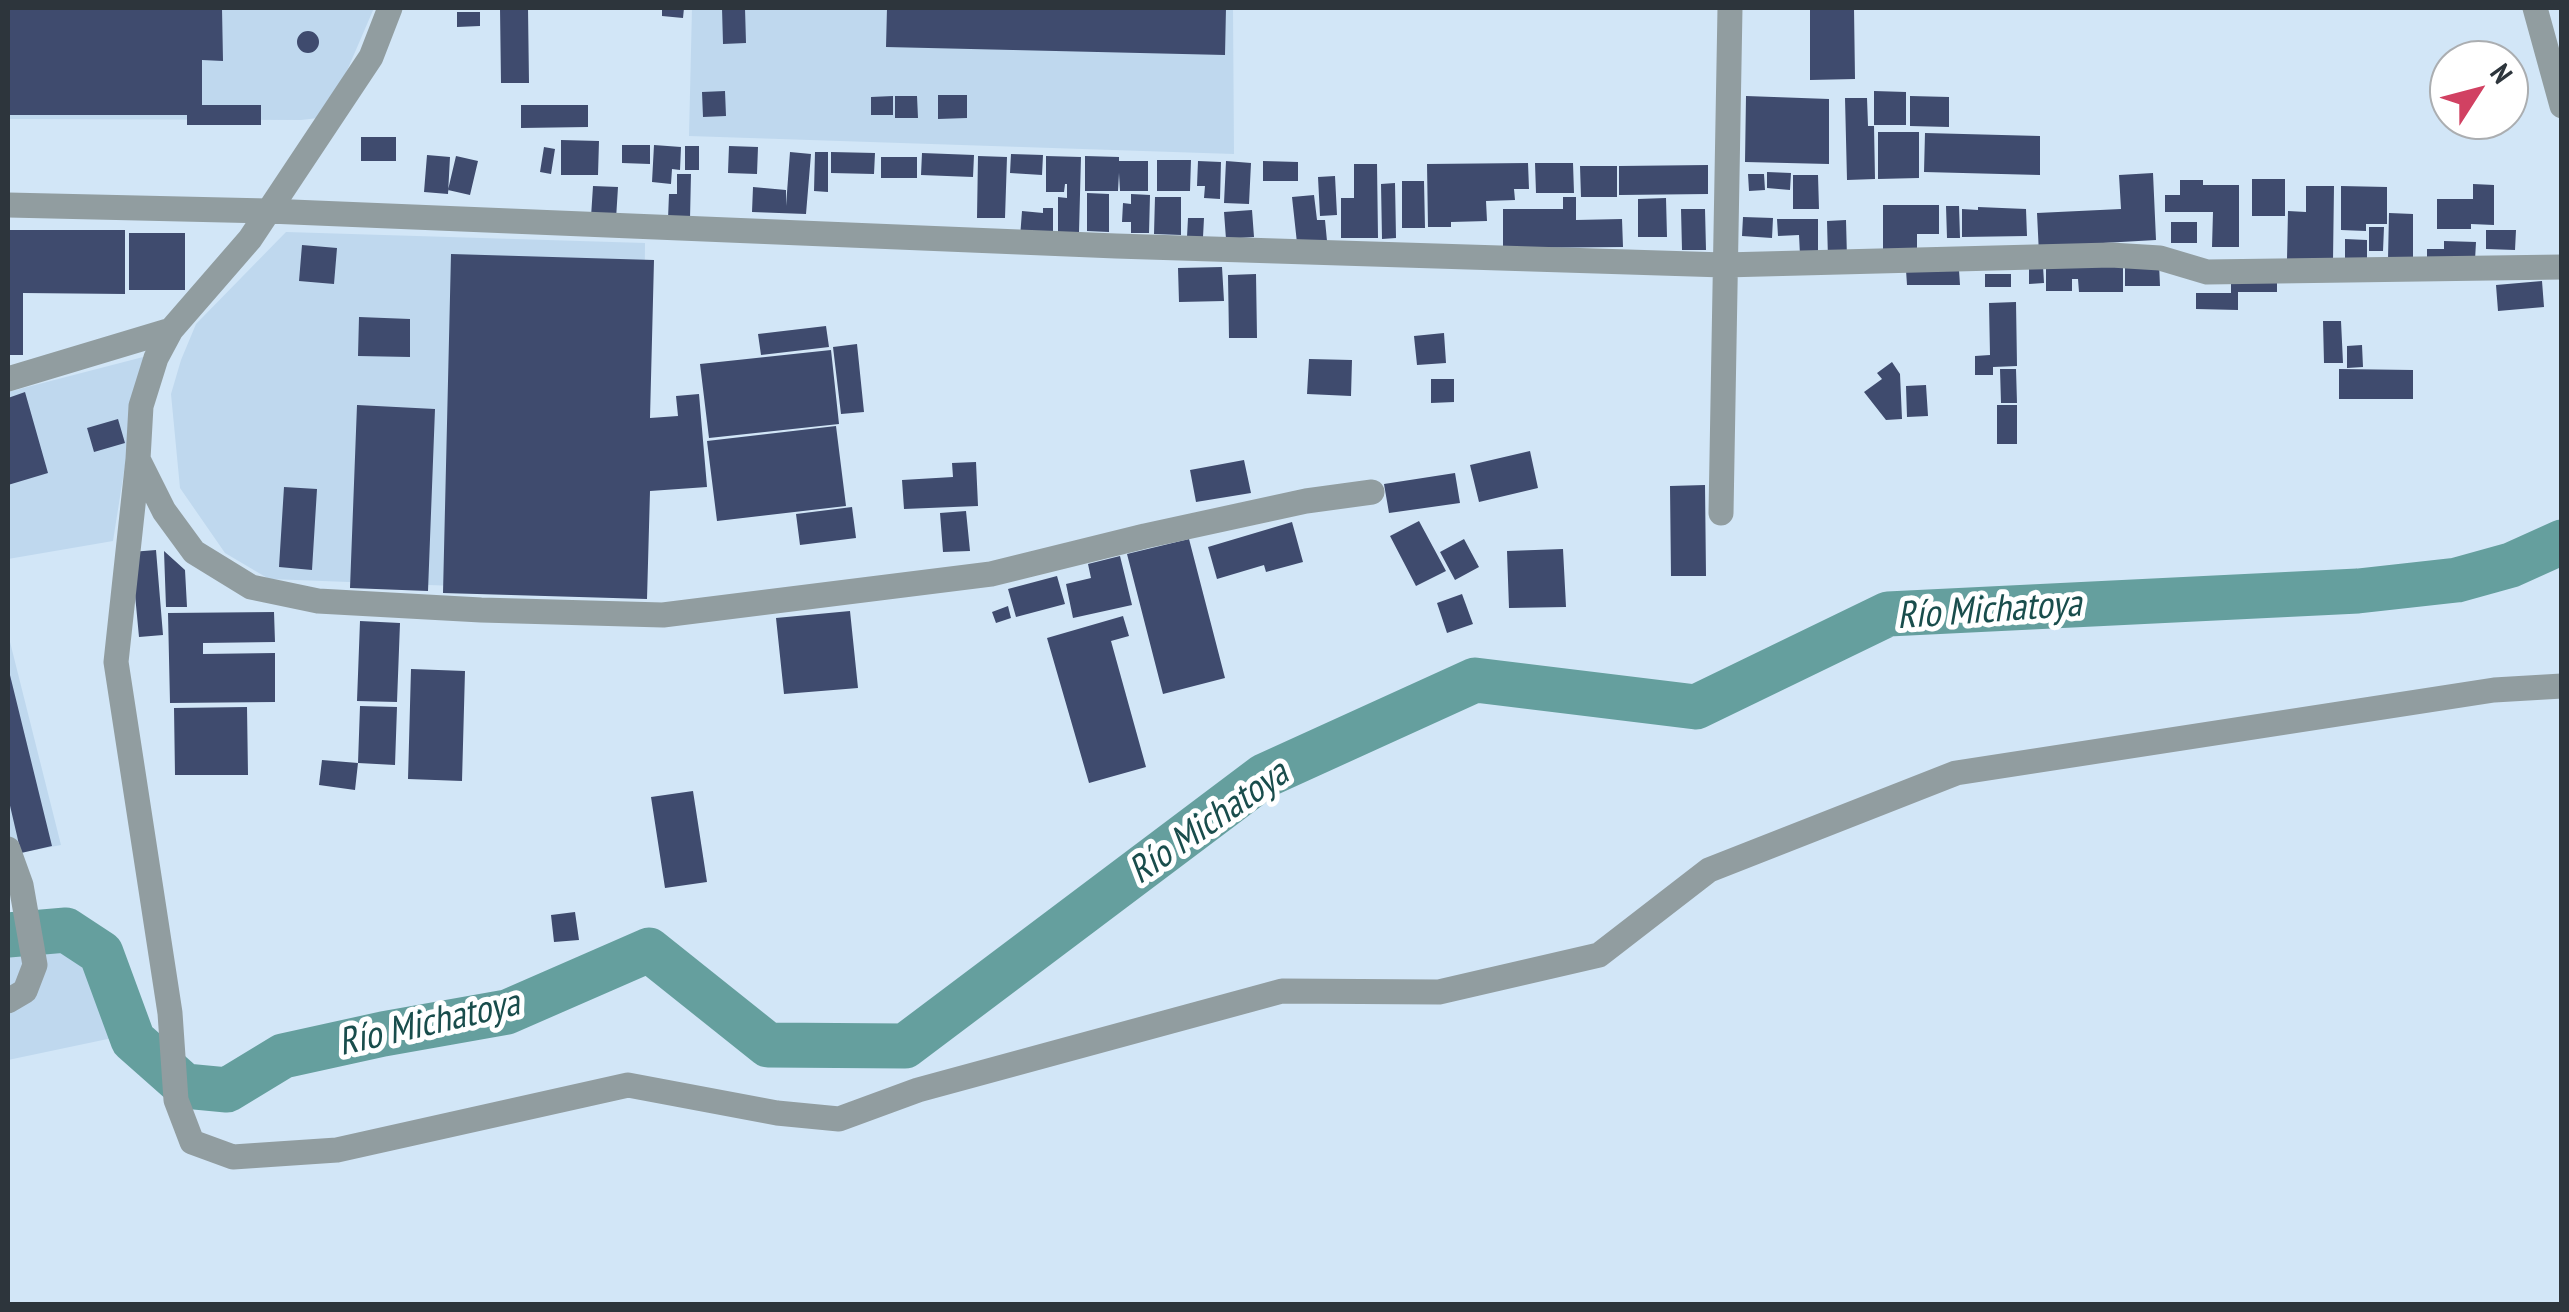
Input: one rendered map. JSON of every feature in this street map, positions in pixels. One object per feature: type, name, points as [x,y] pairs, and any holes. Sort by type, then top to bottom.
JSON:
[{"type":"street","points":[[390,8],[370,57],[250,239],[171,330],[156,358],[141,406],[116,662],[170,1013],[176,1100],[192,1142],[233,1157],[337,1150],[628,1085],[777,1113],[838,1119],[918,1090],[1282,991],[1439,992],[1599,955],[1710,870],[1956,773],[2494,690],[2562,686]]},
{"type":"street","points":[[1721,513],[1730,8]]},
{"type":"street","points":[[2535,8],[2562,106]]},
{"type":"street","points":[[8,205],[268,211],[1135,247],[1724,265],[2111,255],[2160,258],[2207,272],[2562,267]]},
{"type":"street","points":[[8,378],[171,330]]},
{"type":"street","points":[[138,460],[164,511],[194,552],[251,586],[318,601],[663,615],[991,574],[1306,501],[1372,492]]},
{"type":"street","points":[[8,849],[21,885],[35,965],[25,991],[8,1001]]},
{"type":"shaded area","points":[[8,8],[374,8],[327,117],[301,120],[8,119]]},
{"type":"shaded area","points":[[692,8],[1233,8],[1234,154],[689,136]]},
{"type":"shaded area","points":[[286,232],[645,243],[642,593],[269,579],[225,553],[180,488],[171,394],[196,324]]},
{"type":"shaded area","points":[[147,356],[135,402],[113,541],[8,559],[8,392]]},
{"type":"shaded area","points":[[8,634],[61,845],[14,854],[8,831]]},
{"type":"shaded area","points":[[74,944],[122,1036],[8,1060],[8,951]]},
{"type":"building","points":[[8,8],[222,8],[223,61],[202,60],[202,105],[261,105],[261,125],[187,125],[187,115],[8,115]]},
{"type":"building","points":[[500,8],[528,8],[529,83],[501,83]]},
{"type":"building","points":[[662,8],[684,8],[683,18],[662,16]]},
{"type":"building","points":[[722,8],[745,8],[746,43],[723,44]]},
{"type":"building","points":[[887,8],[1226,8],[1225,55],[886,47]]},
{"type":"building","points":[[1810,8],[1854,8],[1855,79],[1810,80]]},
{"type":"building","points":[[457,12],[480,12],[480,26],[457,27]]},
{"type":"building","points":[[308,31],[316,34],[316,50],[308,53],[300,50],[297,42],[300,34]]},
{"type":"building","points":[[725,91],[726,116],[703,117],[702,92]]},
{"type":"building","points":[[1874,91],[1906,92],[1906,125],[1874,125]]},
{"type":"building","points":[[938,95],[967,95],[967,118],[938,119]]},
{"type":"building","points":[[893,96],[893,115],[871,115],[871,97]]},
{"type":"building","points":[[895,96],[917,96],[918,118],[895,118]]},
{"type":"building","points":[[1746,96],[1829,99],[1829,164],[1745,162]]},
{"type":"building","points":[[1910,96],[1949,97],[1949,127],[1910,126]]},
{"type":"building","points":[[1845,98],[1867,98],[1868,126],[1874,126],[1875,179],[1847,180]]},
{"type":"building","points":[[521,105],[588,105],[588,127],[521,128]]},
{"type":"building","points":[[1878,132],[1919,132],[1919,178],[1878,179]]},
{"type":"building","points":[[1925,133],[2040,136],[2040,175],[1924,172]]},
{"type":"building","points":[[361,137],[396,137],[396,161],[361,161]]},
{"type":"building","points":[[561,140],[599,141],[598,175],[561,175]]},
{"type":"building","points":[[622,145],[650,145],[650,164],[622,163]]},
{"type":"building","points":[[654,145],[681,147],[680,170],[672,169],[671,184],[652,182]]},
{"type":"building","points":[[685,146],[699,146],[699,170],[685,170]]},
{"type":"building","points":[[729,146],[758,147],[757,174],[728,173]]},
{"type":"building","points":[[544,147],[555,149],[551,174],[540,172]]},
{"type":"building","points":[[790,152],[811,154],[806,214],[752,212],[753,187],[786,190],[786,206]]},
{"type":"building","points":[[815,152],[828,152],[828,192],[814,191]]},
{"type":"building","points":[[831,152],[875,153],[874,174],[831,173]]},
{"type":"building","points":[[922,153],[974,155],[973,177],[921,175]]},
{"type":"building","points":[[1011,154],[1043,155],[1042,175],[1010,173]]},
{"type":"building","points":[[427,155],[450,157],[448,194],[424,192]]},
{"type":"building","points":[[456,156],[478,161],[470,195],[448,190]]},
{"type":"building","points":[[978,156],[1007,157],[1005,218],[977,218]]},
{"type":"building","points":[[1046,156],[1081,157],[1079,232],[1058,232],[1058,197],[1067,198],[1067,184],[1064,192],[1046,192]]},
{"type":"building","points":[[1085,156],[1148,161],[1148,191],[1120,191],[1119,173],[1118,191],[1085,191]]},
{"type":"building","points":[[881,157],[917,157],[917,178],[881,178]]},
{"type":"building","points":[[1157,160],[1191,160],[1190,191],[1157,191]]},
{"type":"building","points":[[1198,161],[1221,162],[1220,199],[1204,198],[1205,186],[1197,186]]},
{"type":"building","points":[[1226,161],[1251,163],[1249,204],[1224,203]]},
{"type":"building","points":[[1263,161],[1298,162],[1298,181],[1263,181]]},
{"type":"building","points":[[1528,163],[1529,189],[1514,189],[1515,200],[1486,201],[1487,221],[1428,227],[1427,164]]},
{"type":"building","points":[[1535,163],[1573,163],[1574,193],[1536,193]]},
{"type":"building","points":[[1354,164],[1377,164],[1378,238],[1341,238],[1341,198],[1354,198]]},
{"type":"building","points":[[1708,165],[1708,194],[1619,195],[1619,166]]},
{"type":"building","points":[[1580,166],[1617,166],[1617,197],[1581,197]]},
{"type":"building","points":[[1767,172],[1791,173],[1790,190],[1767,188]]},
{"type":"building","points":[[2153,173],[2156,240],[2068,245],[2039,254],[2037,213],[2121,209],[2119,175]]},
{"type":"building","points":[[677,174],[691,174],[690,219],[668,219],[669,194],[677,194]]},
{"type":"building","points":[[1748,174],[1764,174],[1765,190],[1749,191]]},
{"type":"building","points":[[1793,175],[1818,175],[1819,209],[1793,209]]},
{"type":"building","points":[[1335,176],[1337,215],[1320,216],[1318,177]]},
{"type":"building","points":[[2252,179],[2285,179],[2285,216],[2252,216]]},
{"type":"building","points":[[2180,180],[2203,180],[2203,185],[2239,185],[2239,247],[2212,247],[2213,212],[2165,212],[2165,195],[2180,195]]},
{"type":"building","points":[[1402,181],[1424,181],[1425,228],[1402,228]]},
{"type":"building","points":[[1395,183],[1396,238],[1382,239],[1381,184]]},
{"type":"building","points":[[2473,184],[2494,185],[2494,225],[2437,229],[2437,199],[2473,199]]},
{"type":"building","points":[[593,186],[618,187],[616,219],[591,217]]},
{"type":"building","points":[[2306,186],[2334,186],[2333,260],[2287,259],[2288,211],[2306,212]]},
{"type":"building","points":[[2341,186],[2387,187],[2387,224],[2366,224],[2366,231],[2341,230]]},
{"type":"building","points":[[1087,193],[1109,194],[1109,232],[1087,231]]},
{"type":"building","points":[[1131,194],[1150,195],[1149,233],[1131,233],[1131,222],[1122,222],[1123,203],[1131,204]]},
{"type":"building","points":[[1314,195],[1317,220],[1325,220],[1327,241],[1297,243],[1292,197]]},
{"type":"building","points":[[1155,197],[1181,197],[1181,235],[1154,234]]},
{"type":"building","points":[[1563,197],[1576,197],[1576,220],[1622,219],[1623,247],[1503,248],[1503,209],[1563,209]]},
{"type":"building","points":[[1666,198],[1667,237],[1638,237],[1638,199]]},
{"type":"building","points":[[1883,205],[1939,205],[1939,234],[1917,234],[1917,251],[1883,251]]},
{"type":"building","points":[[1946,206],[1959,206],[1960,238],[1947,238]]},
{"type":"building","points":[[1043,208],[1053,208],[1053,232],[1020,238],[1022,211],[1043,213]]},
{"type":"building","points":[[1681,209],[1705,209],[1706,250],[1682,250]]},
{"type":"building","points":[[1962,209],[2026,209],[2027,236],[1962,237]]},
{"type":"building","points":[[1252,210],[1254,237],[1226,239],[1224,212]]},
{"type":"building","points":[[2389,213],[2413,214],[2413,260],[2388,259]]},
{"type":"building","points":[[1743,217],[1773,218],[1772,238],[1742,236]]},
{"type":"building","points":[[1188,218],[1204,218],[1203,237],[1187,237]]},
{"type":"building","points":[[1777,219],[1818,219],[1818,255],[1800,255],[1799,235],[1778,236]]},
{"type":"building","points":[[1846,220],[1847,258],[1828,259],[1827,221]]},
{"type":"building","points":[[2171,222],[2197,222],[2197,243],[2171,243]]},
{"type":"building","points":[[2369,227],[2384,227],[2383,251],[2369,251]]},
{"type":"building","points":[[10,230],[125,230],[125,294],[23,293],[23,355],[10,355]]},
{"type":"building","points":[[2486,230],[2516,230],[2515,250],[2486,249]]},
{"type":"building","points":[[129,233],[185,233],[185,290],[129,290]]},
{"type":"building","points":[[2345,239],[2367,240],[2367,259],[2345,259]]},
{"type":"building","points":[[2444,241],[2476,242],[2475,260],[2427,260],[2427,249],[2444,249]]},
{"type":"building","points":[[302,245],[337,248],[334,284],[299,281]]},
{"type":"building","points":[[451,254],[654,260],[650,418],[678,416],[676,396],[699,394],[707,487],[650,491],[647,599],[443,593]]},
{"type":"building","points":[[2159,263],[2160,286],[2125,286],[2125,264]]},
{"type":"building","points":[[2123,264],[2123,292],[2079,292],[2078,279],[2072,279],[2072,291],[2046,291],[2046,266]]},
{"type":"building","points":[[2029,266],[2043,266],[2044,283],[2029,284]]},
{"type":"building","points":[[1222,267],[1224,301],[1179,302],[1178,268]]},
{"type":"building","points":[[1906,270],[1959,270],[1960,285],[1907,285]]},
{"type":"building","points":[[1256,274],[1257,338],[1229,338],[1228,275]]},
{"type":"building","points":[[1985,274],[2011,274],[2011,287],[1985,287]]},
{"type":"building","points":[[2231,274],[2277,274],[2277,292],[2238,292],[2238,310],[2196,309],[2196,293],[2231,293]]},
{"type":"building","points":[[2542,281],[2544,307],[2498,311],[2496,285]]},
{"type":"building","points":[[2016,302],[2017,366],[1993,367],[1993,375],[1975,375],[1975,356],[1990,355],[1989,303]]},
{"type":"building","points":[[359,317],[410,319],[410,357],[358,356]]},
{"type":"building","points":[[2323,321],[2341,321],[2343,363],[2324,363]]},
{"type":"building","points":[[826,326],[829,347],[761,355],[758,334]]},
{"type":"building","points":[[1444,333],[1446,363],[1417,365],[1414,336]]},
{"type":"building","points":[[857,344],[864,412],[841,414],[833,347]]},
{"type":"building","points":[[2362,345],[2363,367],[2347,368],[2347,346]]},
{"type":"building","points":[[831,350],[839,424],[709,438],[700,364]]},
{"type":"building","points":[[1309,359],[1352,360],[1351,396],[1307,394]]},
{"type":"building","points":[[1892,362],[1900,374],[1902,419],[1886,420],[1864,392],[1882,379],[1877,373]]},
{"type":"building","points":[[2000,369],[2016,369],[2017,403],[2001,403]]},
{"type":"building","points":[[2339,369],[2413,370],[2413,399],[2339,399]]},
{"type":"building","points":[[1431,379],[1454,379],[1454,402],[1431,403]]},
{"type":"building","points":[[1926,385],[1928,416],[1907,417],[1906,386]]},
{"type":"building","points":[[25,392],[48,473],[8,485],[8,398]]},
{"type":"building","points":[[357,405],[435,409],[428,591],[350,588]]},
{"type":"building","points":[[1997,405],[2017,405],[2017,444],[1997,444]]},
{"type":"building","points":[[118,419],[125,443],[94,452],[87,428]]},
{"type":"building","points":[[836,426],[846,506],[717,521],[707,441]]},
{"type":"building","points":[[1530,451],[1538,488],[1479,502],[1470,465]]},
{"type":"building","points":[[1244,460],[1251,493],[1196,502],[1190,470]]},
{"type":"building","points":[[976,462],[978,506],[904,509],[902,480],[953,477],[952,463]]},
{"type":"building","points":[[1455,473],[1460,503],[1389,513],[1384,484]]},
{"type":"building","points":[[1705,485],[1706,576],[1671,576],[1670,486]]},
{"type":"building","points":[[284,487],[317,489],[312,570],[279,567]]},
{"type":"building","points":[[852,507],[856,538],[800,545],[796,514]]},
{"type":"building","points":[[966,511],[970,551],[943,552],[940,513]]},
{"type":"building","points":[[1419,521],[1446,571],[1416,586],[1390,536]]},
{"type":"building","points":[[1292,522],[1303,562],[1266,572],[1264,565],[1217,579],[1208,547]]},
{"type":"building","points":[[1189,539],[1225,678],[1163,694],[1127,554]]},
{"type":"building","points":[[1464,539],[1479,567],[1455,580],[1440,552]]},
{"type":"building","points":[[1563,549],[1566,607],[1509,608],[1507,551]]},
{"type":"building","points":[[156,550],[163,635],[139,637],[131,552]]},
{"type":"building","points":[[164,551],[185,570],[187,607],[166,607]]},
{"type":"building","points":[[1120,556],[1132,605],[1073,618],[1066,584],[1091,578],[1088,564]]},
{"type":"building","points":[[1057,576],[1065,604],[1016,617],[1008,589]]},
{"type":"building","points":[[1462,594],[1473,624],[1447,633],[1437,603]]},
{"type":"building","points":[[1008,606],[1011,618],[996,623],[992,612]]},
{"type":"building","points":[[850,611],[858,688],[784,694],[776,618]]},
{"type":"building","points":[[274,612],[275,642],[203,643],[203,654],[275,653],[275,702],[170,703],[168,613]]},
{"type":"building","points":[[1123,616],[1129,636],[1111,641],[1146,767],[1089,783],[1047,638]]},
{"type":"building","points":[[360,621],[400,623],[397,702],[357,701]]},
{"type":"building","points":[[411,669],[465,671],[462,781],[408,779]]},
{"type":"building","points":[[9,671],[52,846],[21,853],[8,797]]},
{"type":"building","points":[[360,706],[397,707],[395,765],[358,763]]},
{"type":"building","points":[[247,707],[248,775],[175,775],[174,708]]},
{"type":"building","points":[[322,760],[358,763],[355,790],[319,785]]},
{"type":"building","points":[[693,791],[707,882],[665,888],[651,797]]},
{"type":"building","points":[[575,912],[579,940],[554,942],[551,915]]},
{"type":"waterway","name":"Río Michatoya","points":[[8,935],[66,930],[101,953],[133,1040],[185,1086],[227,1090],[283,1056],[507,1012],[649,950],[768,1045],[905,1046],[1264,776],[1475,680],[1696,707],[1888,614],[2358,591],[2457,580],[2511,565],[2562,542]]}]
